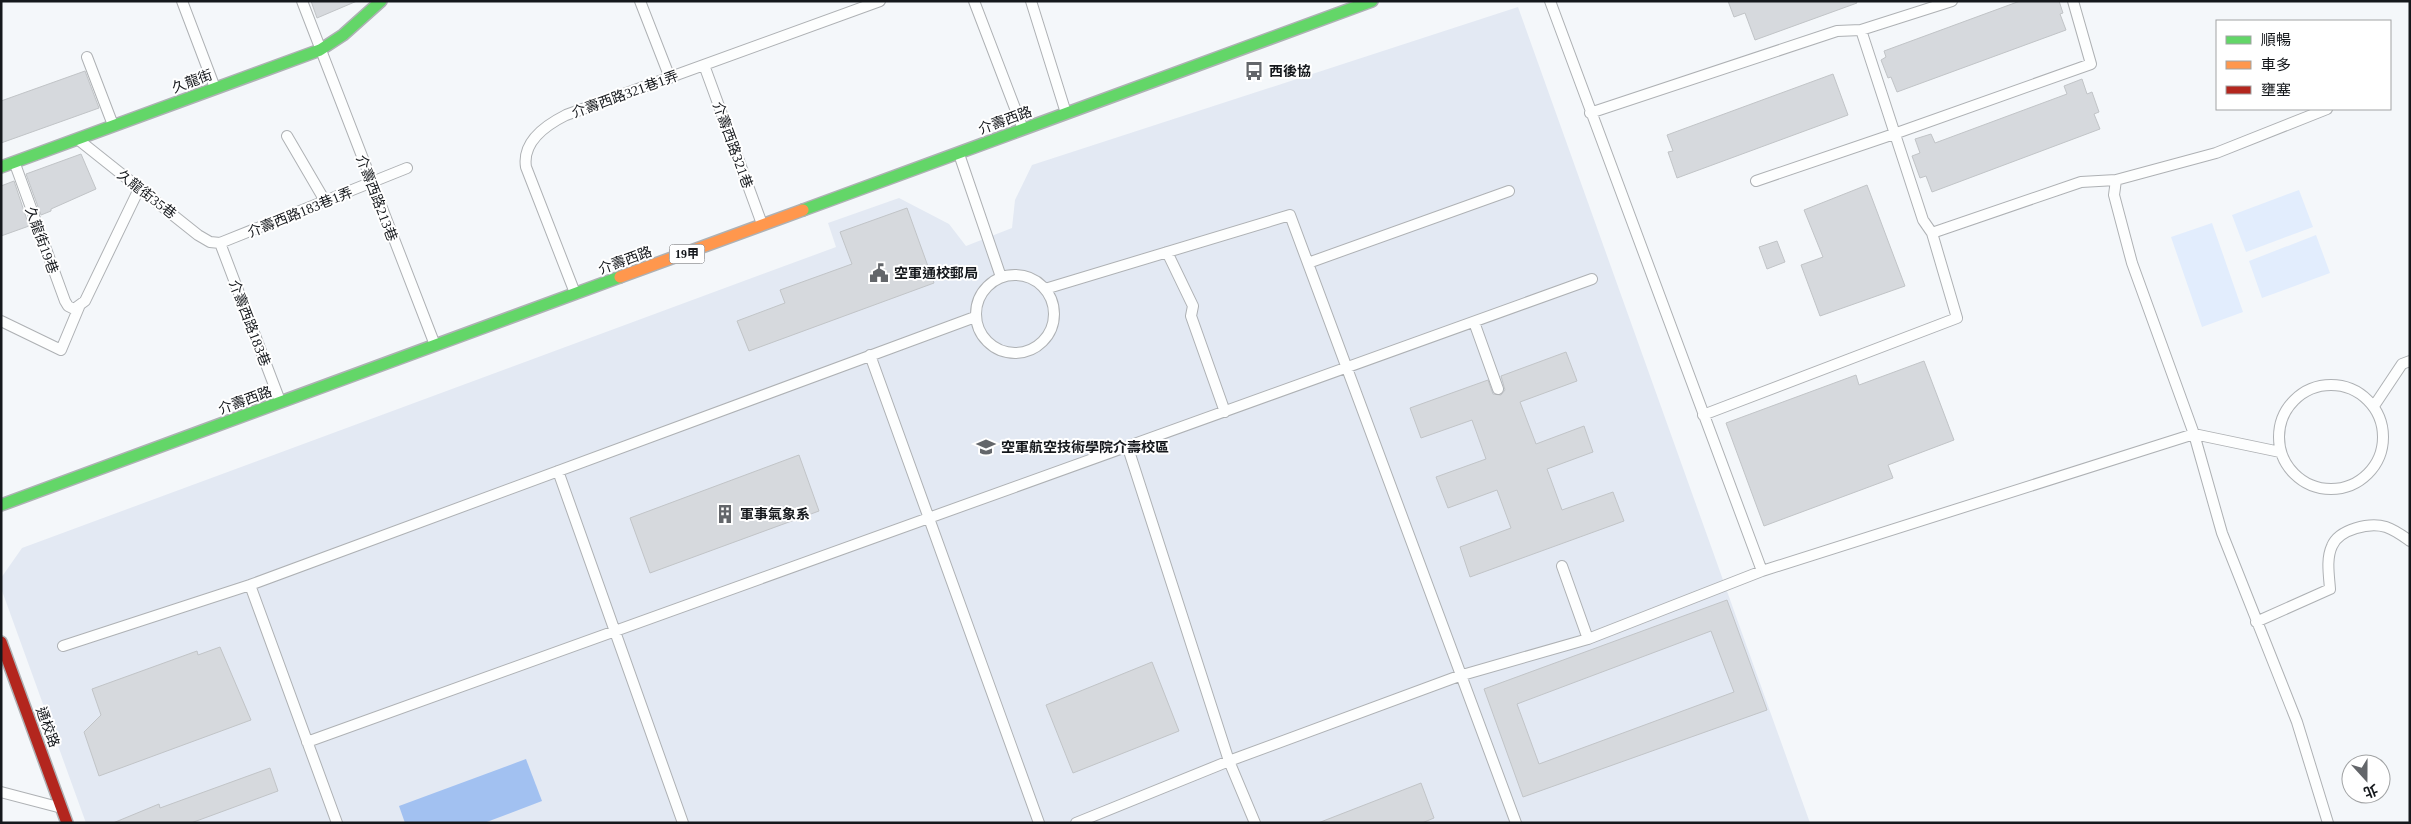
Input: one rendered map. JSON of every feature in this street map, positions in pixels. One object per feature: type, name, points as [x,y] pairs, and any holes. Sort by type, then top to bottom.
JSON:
[{"type":"main road","name":"久龍街","points":[[1,167],[320,50],[343,35],[381,1]]},
{"type":"main road","name":"介壽西路","points":[[1,506],[1372,1]]},
{"type":"main road","name":"通校路","points":[[1,642],[66,823]]},
{"type":"lane","points":[[182,1],[215,89]]},
{"type":"lane","name":"介壽西路213巷","points":[[302,1],[435,346]]},
{"type":"lane","points":[[640,1],[670,78]]},
{"type":"lane","name":"介壽西路321巷1弄","points":[[576,294],[526,167],[524,157],[526,150],[533,140],[553,122],[566,115],[880,1]]},
{"type":"lane","points":[[974,1],[1023,130]]},
{"type":"lane","points":[[1031,1],[1066,114]]},
{"type":"lane","points":[[1550,1],[1590,113],[1762,571]]},
{"type":"lane","points":[[1590,113],[1837,31],[1861,30],[1952,1]]},
{"type":"lane","points":[[1756,181],[2091,64],[2073,1]]},
{"type":"lane","points":[[1704,415],[1957,318],[1932,233],[1923,220],[1861,30]]},
{"type":"lane","points":[[87,57],[113,126]]},
{"type":"lane","name":"介壽西路321巷","points":[[704,65],[762,226]]},
{"type":"lane","points":[[1932,233],[2081,182],[2116,180],[2216,153],[2325,110]]},
{"type":"lane","points":[[287,136],[325,201]]},
{"type":"lane","name":"久龍街35巷","points":[[77,139],[198,234],[210,242],[220,243]]},
{"type":"lane","points":[[959,154],[1001,278]]},
{"type":"lane","name":"久龍街19巷","points":[[14,162],[65,301],[68,306],[74,309],[79,307]]},
{"type":"lane","name":"介壽西路183巷1弄","points":[[220,243],[407,168]]},
{"type":"lane","points":[[2116,180],[2114,195],[2132,263],[2194,434],[2222,533],[2296,722],[2328,823]]},
{"type":"lane","points":[[1,321],[61,350],[79,307],[85,301],[139,188]]},
{"type":"lane","points":[[1308,264],[1509,191]]},
{"type":"lane","points":[[1046,289],[1290,215],[1516,823]]},
{"type":"lane","name":"介壽西路183巷","points":[[220,243],[281,403]]},
{"type":"lane","points":[[1167,252],[1193,306],[1192,316],[1225,412]]},
{"type":"lane","points":[[1013,275],[1025,276],[1036,281],[1046,289],[1053,307],[1052,327],[1045,339],[1035,347],[1023,352],[1009,353],[991,345],[979,330],[976,317],[977,304],[982,293],[990,284],[1001,278],[1013,275]]},
{"type":"lane","points":[[307,742],[1128,448],[1592,279]]},
{"type":"lane","points":[[64,646],[250,585],[976,317]]},
{"type":"lane","points":[[1474,322],[1498,389]]},
{"type":"lane","points":[[870,355],[1039,823]]},
{"type":"lane","points":[[2374,406],[2402,364],[2410,361]]},
{"type":"lane","points":[[2332,385],[2348,387],[2363,395],[2374,406],[2382,423],[2384,441],[2380,459],[2369,474],[2354,485],[2336,490],[2318,489],[2301,481],[2288,468],[2280,452],[2278,436],[2281,420],[2289,405],[2301,394],[2316,387],[2332,385]]},
{"type":"lane","points":[[1076,823],[1229,761],[1460,676],[1588,639],[1762,571],[2194,434],[2280,452]]},
{"type":"lane","points":[[1128,448],[1229,761],[1254,823]]},
{"type":"lane","points":[[558,471],[683,823]]},
{"type":"lane","points":[[2256,622],[2330,589],[2328,561],[2332,546],[2339,537],[2370,526],[2386,527],[2410,541]]},
{"type":"lane","points":[[1562,566],[1588,639]]},
{"type":"lane","points":[[250,585],[337,823]]},
{"type":"lane","points":[[1,792],[62,808]]},
{"type":"shaded area","name":"空軍航空技術學院介壽校區","points":[[1518,7],[1810,823],[86,823],[1,588],[1,578],[22,548],[836,247],[828,223],[899,198],[949,224],[966,246],[1012,228],[1015,200],[1032,165]]},
{"type":"shaded area","points":[[2299,190],[2313,227],[2246,252],[2232,215]]},
{"type":"shaded area","points":[[2212,223],[2243,312],[2202,327],[2171,237]]},
{"type":"shaded area","points":[[2316,235],[2330,273],[2262,298],[2249,261]]},
{"type":"water","points":[[526,759],[542,801],[484,823],[405,823],[399,806]]},
{"type":"building","points":[[311,1],[357,1],[317,18]]},
{"type":"building","points":[[1728,1],[1856,1],[1857,3],[1755,40],[1745,13],[1734,17]]},
{"type":"building","points":[[2020,1],[2059,1],[2063,13],[2060,14],[2066,30],[1897,92],[1891,77],[1888,78],[1881,60],[1886,57],[1884,51]]},
{"type":"building","points":[[85,71],[99,108],[1,143],[1,101]]},
{"type":"building","points":[[1833,74],[1848,115],[1677,178],[1668,152],[1673,151],[1667,135]]},
{"type":"building","points":[[2082,79],[2087,94],[2092,92],[2099,112],[2094,114],[2100,129],[1932,192],[1926,176],[1920,178],[1912,156],[1920,153],[1915,139],[1931,134],[1935,143],[2067,94],[2064,86]]},
{"type":"building","points":[[81,154],[96,189],[41,215],[26,174]]},
{"type":"building","points":[[14,181],[29,226],[1,236],[1,186]]},
{"type":"building","points":[[1867,185],[1905,286],[1820,316],[1801,265],[1823,257],[1804,210]]},
{"type":"building","name":"空軍通校郵局","points":[[907,208],[934,283],[749,351],[737,321],[785,303],[780,290],[852,264],[840,232]]},
{"type":"building","points":[[1777,241],[1785,262],[1767,269],[1759,247]]},
{"type":"building","points":[[1566,352],[1577,381],[1520,402],[1536,444],[1584,426],[1593,452],[1547,469],[1562,510],[1613,492],[1624,521],[1470,577],[1460,547],[1511,528],[1497,490],[1448,508],[1436,477],[1486,459],[1472,420],[1421,438],[1410,408],[1488,380],[1493,394],[1501,395],[1505,390],[1501,376]]},
{"type":"building","points":[[1924,361],[1954,440],[1888,465],[1893,478],[1764,526],[1726,423],[1856,375],[1859,385]]},
{"type":"building","name":"軍事氣象系","points":[[799,455],[819,511],[650,573],[630,518]]},
{"type":"building","points":[[1727,600],[1767,710],[1523,797],[1484,689]],"holes":[[[1711,631],[1734,692],[1539,764],[1517,704]]]},
{"type":"building","points":[[220,647],[251,720],[99,776],[84,732],[101,715],[92,689],[197,651],[198,655]]},
{"type":"building","points":[[1152,662],[1179,731],[1073,773],[1046,705]]},
{"type":"building","points":[[270,768],[278,791],[191,823],[113,823],[159,804],[160,808]]},
{"type":"building","points":[[1421,783],[1434,818],[1422,823],[1318,823]]},
{"type":"traffic: fast","points":[[1,167],[320,50],[343,35],[381,1]]},
{"type":"traffic: fast","points":[[803,210],[1372,1]]},
{"type":"traffic: fast","points":[[1,505],[620,277]]},
{"type":"traffic: slow","points":[[620,277],[803,210]]},
{"type":"traffic: jam","points":[[1,642],[67,823]]},
{"type":"place","name":"西後協","points":[[1254,71]]},
{"type":"place","name":"空軍通校郵局","points":[[879,273]]},
{"type":"place","name":"空軍航空技術學院介壽校區","points":[[986,447]]},
{"type":"place","name":"軍事氣象系","points":[[725,514]]}]
